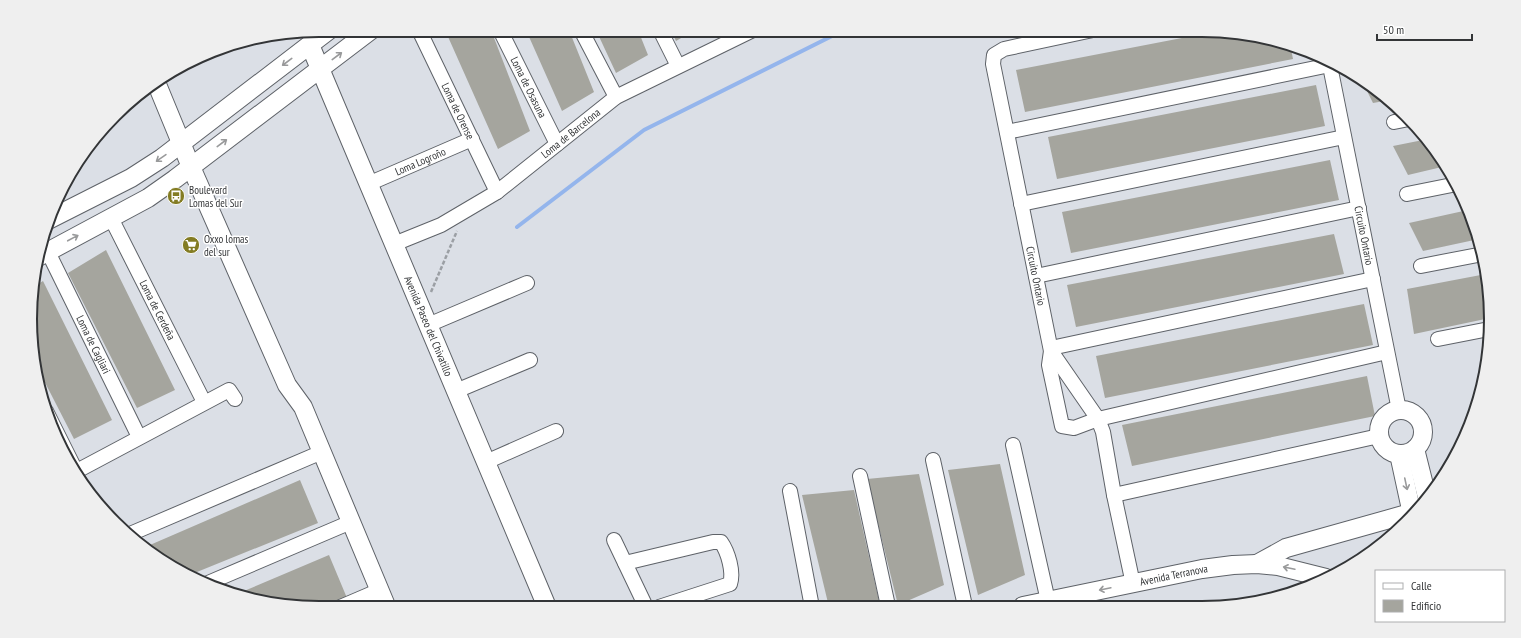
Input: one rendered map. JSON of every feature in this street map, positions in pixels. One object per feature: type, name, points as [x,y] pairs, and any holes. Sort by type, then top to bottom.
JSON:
[{"type":"street","points":[[56,216],[131,178],[181,143],[320,37]]},
{"type":"street","points":[[45,253],[148,198],[362,37]]},
{"type":"street","name":"Loma de Orense","points":[[422,37],[498,192]]},
{"type":"street","name":"Loma de Osasuna","points":[[504,37],[557,144]]},
{"type":"street","points":[[585,37],[616,97]]},
{"type":"street","points":[[664,37],[678,66]]},
{"type":"street","name":"Loma de Barcelona","points":[[394,244],[441,226],[498,192],[616,97],[735,37]]},
{"type":"street","name":"Circuito Ontario","points":[[1029,37],[994,55],[993,64],[1051,349],[1098,419],[1103,432],[1114,495],[1133,584]]},
{"type":"street","name":"Avenida Paseo del Chivatillo","points":[[310,45],[544,601]]},
{"type":"street","points":[[1007,132],[1324,64]]},
{"type":"street","name":"Circuito Ontario","points":[[1331,68],[1399,410]]},
{"type":"street","points":[[158,87],[191,167],[287,385],[303,407],[384,601]]},
{"type":"street","points":[[1394,122],[1402,120]]},
{"type":"street","points":[[1021,204],[1344,137]]},
{"type":"street","name":"Loma Logroño","points":[[368,184],[472,139]]},
{"type":"street","points":[[1407,194],[1450,185]]},
{"type":"street","points":[[1036,276],[1359,208]]},
{"type":"street","name":"Loma de Cerdeña","points":[[111,218],[204,402]]},
{"type":"street","points":[[1421,266],[1477,255]]},
{"type":"street","name":"Loma de Cagliari","points":[[44,256],[139,437]]},
{"type":"street","points":[[1373,280],[1051,349],[1049,365],[1062,426],[1074,428],[1098,419],[1388,352]]},
{"type":"street","points":[[425,319],[527,284]]},
{"type":"street","points":[[1438,339],[1483,330]]},
{"type":"street","points":[[456,391],[530,360]]},
{"type":"street","points":[[80,469],[229,390],[235,399]]},
{"type":"street","points":[[1399,410],[1408,411],[1415,415],[1420,422],[1422,438],[1407,451],[1394,453],[1386,448],[1381,441],[1379,436],[1380,425],[1384,418],[1391,412],[1399,410]]},
{"type":"street","points":[[486,462],[556,431]]},
{"type":"street","points":[[1114,495],[1379,436]]},
{"type":"street","points":[[1013,445],[1048,601]]},
{"type":"street","points":[[1407,451],[1425,492]]},
{"type":"street","points":[[1407,451],[1412,507]]},
{"type":"street","points":[[134,532],[322,452]]},
{"type":"street","points":[[933,460],[964,601]]},
{"type":"street","points":[[860,476],[887,601]]},
{"type":"street","points":[[790,490],[811,601]]},
{"type":"street","points":[[1257,564],[1286,548],[1405,514]]},
{"type":"street","points":[[213,581],[351,522]]},
{"type":"street","points":[[614,540],[643,601]]},
{"type":"street","points":[[625,563],[713,542],[721,542],[726,549],[732,578],[730,584],[678,601]]},
{"type":"street","name":"Avenida Terranova","points":[[1048,601],[1202,569],[1233,565],[1257,564],[1278,566],[1318,576]]},
{"type":"street","points":[[354,601],[380,590]]},
{"type":"path","points":[[425,319],[464,212]]},
{"type":"building","points":[[448,37],[494,37],[530,131],[498,149]]},
{"type":"building","points":[[529,37],[572,37],[594,92],[562,111]]},
{"type":"building","points":[[599,37],[641,37],[648,55],[616,73]]},
{"type":"building","points":[[674,37],[683,37],[676,41]]},
{"type":"building","points":[[1187,37],[1239,39],[1257,42],[1292,52],[1293,59],[1025,112],[1016,70]]},
{"type":"building","points":[[1316,85],[1325,126],[1057,179],[1048,137]]},
{"type":"building","points":[[1366,90],[1382,101],[1373,103]]},
{"type":"building","points":[[1420,141],[1439,168],[1408,175],[1393,146]]},
{"type":"building","points":[[1330,160],[1339,200],[1071,253],[1062,212]]},
{"type":"building","points":[[1463,211],[1472,240],[1423,251],[1409,223]]},
{"type":"building","points":[[1334,234],[1344,274],[1076,327],[1067,285]]},
{"type":"building","points":[[106,250],[175,390],[137,408],[68,273]]},
{"type":"building","points":[[1481,275],[1484,319],[1414,334],[1407,289]]},
{"type":"building","points":[[43,281],[112,420],[74,439],[42,374],[39,356],[37,319],[39,283]]},
{"type":"building","points":[[1364,304],[1373,345],[1105,398],[1096,356]]},
{"type":"building","points":[[1367,376],[1375,416],[1132,466],[1122,425]]},
{"type":"building","points":[[1000,464],[1025,575],[978,595],[948,470]]},
{"type":"building","points":[[919,474],[944,585],[907,601],[897,601],[867,479]]},
{"type":"building","points":[[300,480],[318,523],[195,573],[150,545]]},
{"type":"building","points":[[854,490],[879,601],[828,601],[802,495]]},
{"type":"building","points":[[329,555],[347,598],[339,601],[282,599],[245,591]]},
{"type":"waterway","points":[[517,227],[644,130],[830,37]]},
{"type":"place","name":"Boulevard Lomas del Sur","points":[[176,196]]},
{"type":"place","name":"Oxxo lomas del sur","points":[[191,245]]}]
